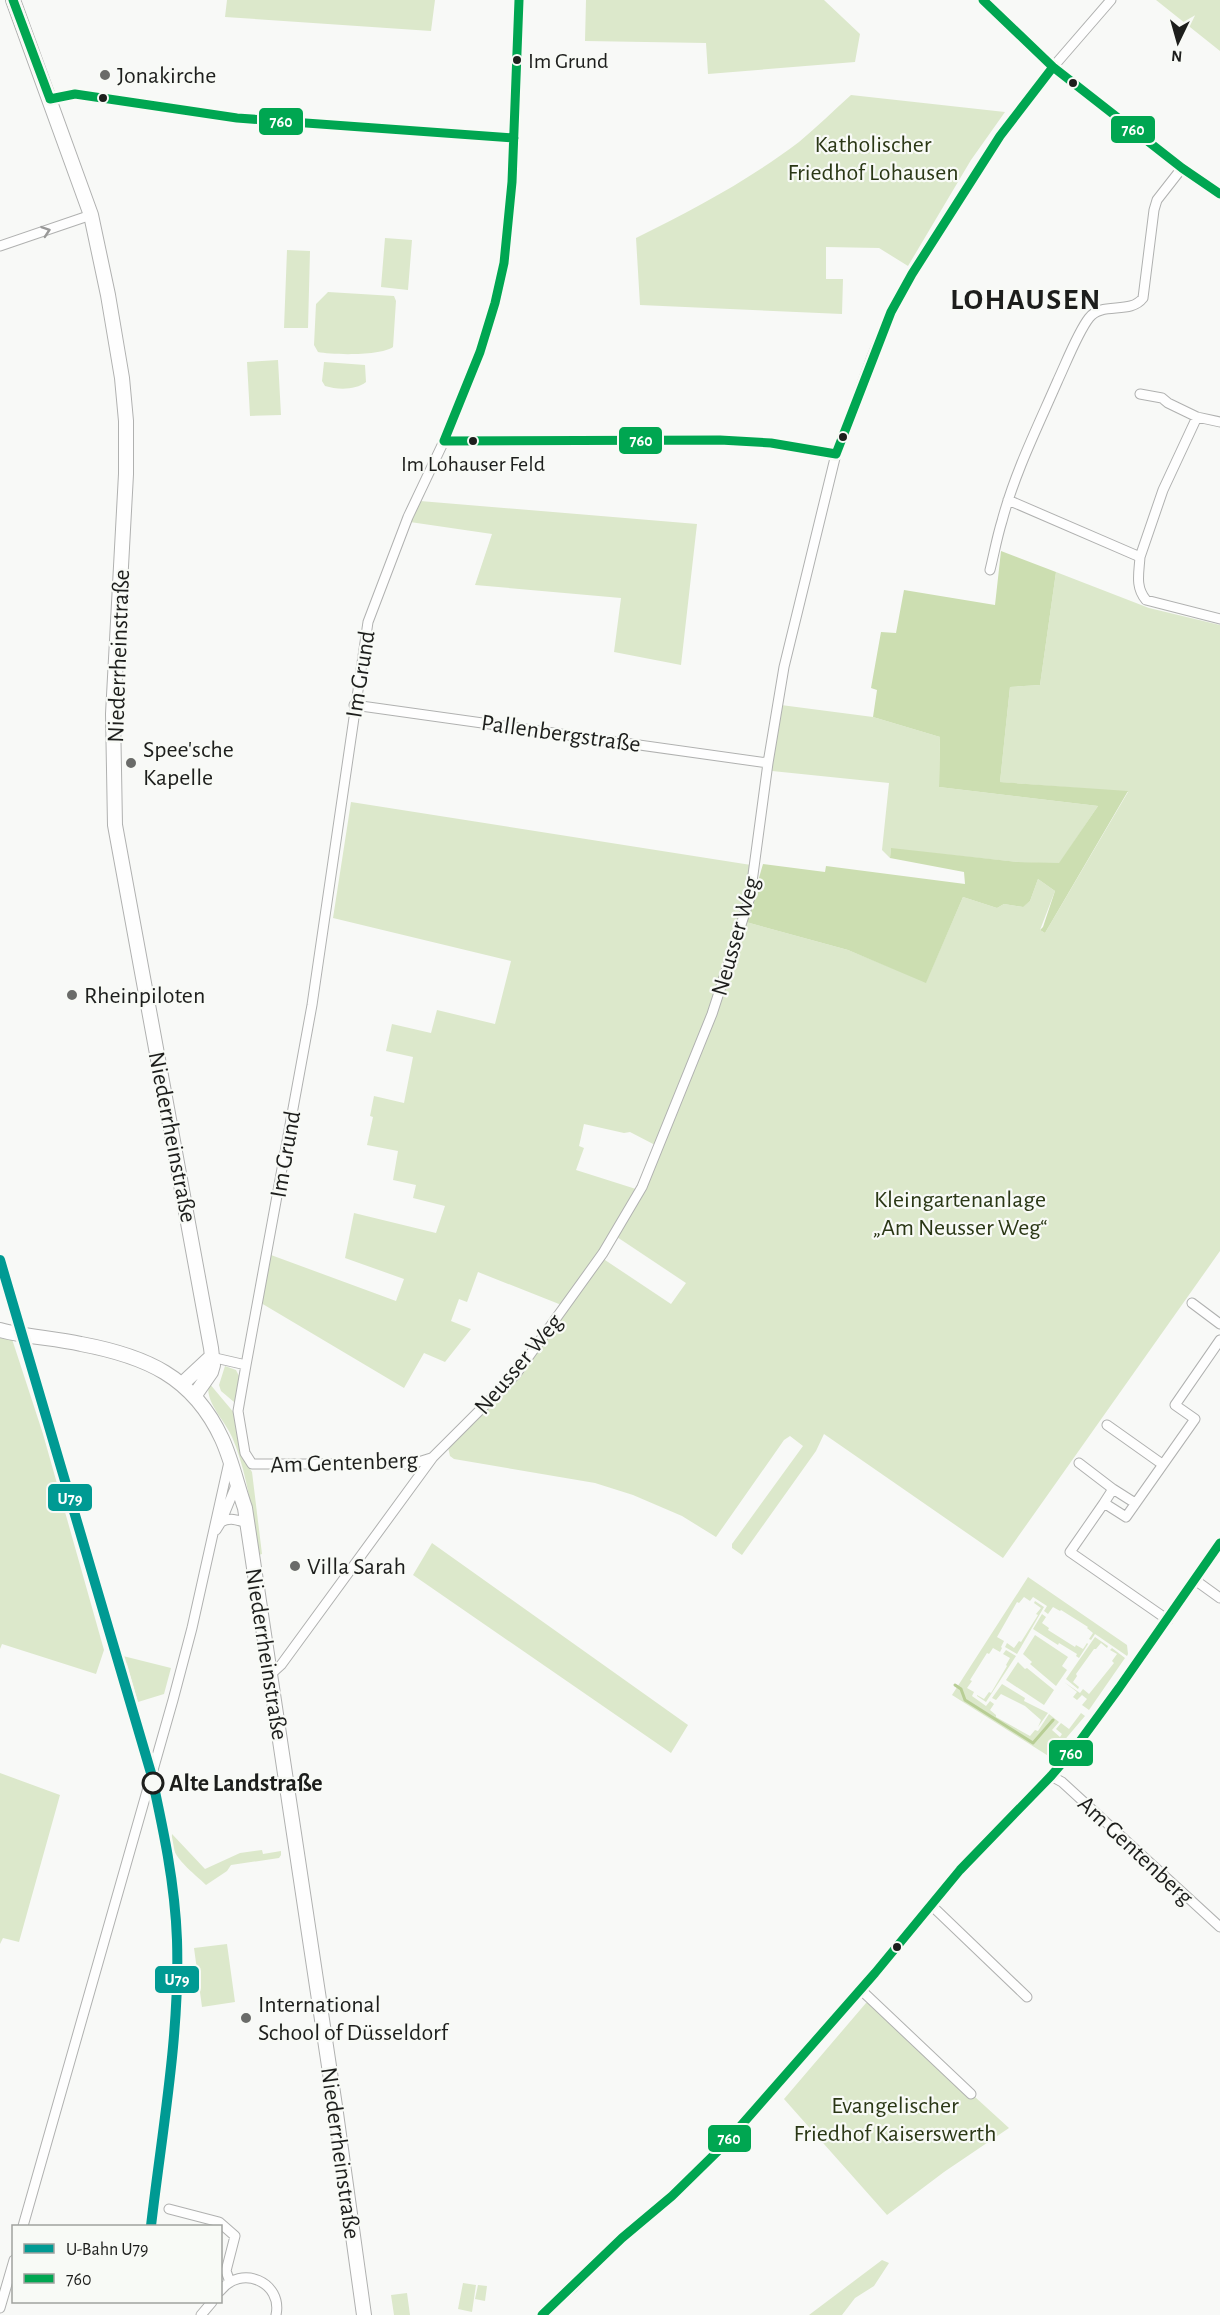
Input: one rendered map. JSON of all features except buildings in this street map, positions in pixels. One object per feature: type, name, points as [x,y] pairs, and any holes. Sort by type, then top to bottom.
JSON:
[{"type":"street","name":"Niederrheinstraße","points":[[13,0],[91,215],[117,344],[126,421],[126,474],[114,714],[115,825],[198,1269],[213,1365],[211,1372],[195,1395]]},
{"type":"street","name":"Im Grund","points":[[246,1365],[312,1005],[354,705],[368,622],[408,517],[444,441],[480,352],[495,303],[510,222],[519,0]]},
{"type":"street","points":[[982,0],[1053,67],[1182,168],[1220,194]]},
{"type":"street","name":"Neusser Weg","points":[[270,1675],[281,1665],[433,1457],[516,1374],[603,1253],[642,1187],[712,1014],[750,897],[784,667],[836,454],[872,357],[891,312],[912,274],[1000,136],[1053,67],[1111,0]]},
{"type":"street","points":[[50,99],[75,94],[237,118],[514,138]]},
{"type":"street","points":[[990,570],[1008,500],[1032,437],[1087,321],[1098,311],[1136,306],[1143,298],[1157,200],[1182,168]]},
{"type":"street","points":[[0,246],[91,215]]},
{"type":"street","points":[[1140,394],[1162,398],[1197,417],[1220,422]]},
{"type":"street","points":[[1197,417],[1163,490],[1140,557],[1138,585],[1146,600],[1220,619]]},
{"type":"street","points":[[444,441],[720,440],[771,443],[836,454]]},
{"type":"street","points":[[1008,500],[1140,557]]},
{"type":"street","name":"Pallenbergstraße","points":[[354,705],[768,763]]},
{"type":"street","points":[[1192,1303],[1220,1324]]},
{"type":"street","name":"Niederrheinstraße","points":[[1,1330],[81,1344],[137,1358],[160,1368],[195,1395],[215,1426],[230,1460],[247,1523],[335,2106],[364,2315]]},
{"type":"street","points":[[1104,1503],[1126,1517],[1195,1419],[1175,1405],[1220,1340]]},
{"type":"street","points":[[182,1384],[211,1357],[246,1365]]},
{"type":"street","name":"Am Gentenberg","points":[[246,1365],[238,1404],[239,1420],[245,1453],[250,1462],[255,1465],[412,1464],[433,1457]]},
{"type":"street","points":[[1107,1425],[1162,1464]]},
{"type":"street","points":[[23,2225],[173,1700],[192,1628],[230,1460]]},
{"type":"street","points":[[1079,1463],[1135,1503]]},
{"type":"street","points":[[213,1534],[221,1522],[237,1483]]},
{"type":"street","points":[[1113,1489],[1070,1552],[1168,1620]]},
{"type":"street","points":[[221,1522],[234,1519],[247,1523]]},
{"type":"street","points":[[542,2315],[723,2146],[960,1870],[1051,1776],[1075,1748],[1168,1620],[1220,1543]]},
{"type":"street","points":[[1195,1580],[1220,1598]]},
{"type":"street","name":"Am Gentenberg","points":[[1051,1776],[1062,1782],[1220,1927]]},
{"type":"street","points":[[931,1905],[1027,1997]]},
{"type":"street","points":[[860,1989],[971,2094]]},
{"type":"street","points":[[169,2209],[219,2222],[235,2236],[226,2271],[230,2282]]},
{"type":"street","points":[[0,2308],[12,2267]]},
{"type":"street","points":[[222,2289],[230,2282],[247,2277],[265,2283],[277,2300],[276,2315]]},
{"type":"street","points":[[201,2315],[210,2303]]},
{"type":"green space","points":[[227,0],[435,0],[431,31],[225,17]]},
{"type":"green space","points":[[586,0],[824,0],[860,34],[855,62],[708,74],[706,43],[585,41]]},
{"type":"green space","points":[[1156,0],[1220,0],[1220,51]]},
{"type":"green space","name":"Katholischer Friedhof Lohausen","points":[[851,95],[1005,112],[971,160],[908,266],[879,248],[826,247],[826,279],[843,279],[842,314],[640,305],[636,238],[760,169],[799,142]]},
{"type":"green space","points":[[385,238],[412,240],[408,290],[381,287]]},
{"type":"green space","points":[[287,250],[310,251],[308,328],[284,328]]},
{"type":"green space","points":[[328,292],[394,296],[396,301],[393,347],[368,353],[318,352],[314,345],[316,304]]},
{"type":"green space","points":[[278,360],[281,415],[250,416],[247,362]]},
{"type":"green space","points":[[324,362],[365,365],[366,382],[357,387],[347,388],[325,386],[322,381]]},
{"type":"green space","points":[[420,501],[697,524],[681,665],[614,652],[621,598],[475,585],[492,534],[410,522]]},
{"type":"green space","points":[[1001,551],[1056,572],[1040,685],[1010,687],[1000,782],[1128,791],[1045,933],[1040,930],[1055,891],[1038,879],[1030,901],[1023,907],[1004,904],[997,908],[963,897],[926,983],[848,950],[746,922],[763,864],[825,872],[826,866],[965,884],[964,872],[890,858],[891,848],[1018,862],[1059,863],[1098,806],[939,787],[940,737],[873,717],[877,690],[871,688],[881,632],[896,633],[904,590],[995,605]]},
{"type":"green space","name":"Kleingartenanlage „Am Neusser Weg“","points":[[1056,572],[1149,608],[1220,625],[1220,1251],[1003,1558],[824,1434],[816,1451],[742,1555],[732,1548],[732,1544],[803,1446],[790,1436],[784,1440],[716,1537],[682,1516],[633,1495],[595,1483],[454,1459],[450,1456],[448,1447],[520,1376],[602,1258],[671,1304],[686,1283],[617,1237],[746,922],[848,950],[926,982],[963,897],[997,908],[1004,904],[1022,907],[1030,901],[1038,879],[1055,891],[1040,930],[1045,933],[1128,792],[1000,782],[1010,687],[1040,685]]},
{"type":"green space","points":[[781,705],[873,717],[940,737],[939,787],[1098,806],[1059,864],[891,849],[890,858],[882,850],[889,783],[772,771]]},
{"type":"green space","points":[[351,802],[751,865],[745,901],[725,972],[657,1146],[630,1132],[624,1133],[584,1124],[579,1146],[584,1148],[576,1170],[639,1190],[564,1306],[478,1272],[467,1302],[459,1299],[451,1321],[471,1329],[445,1362],[424,1353],[404,1388],[261,1303],[271,1255],[396,1301],[404,1279],[345,1258],[354,1213],[436,1233],[445,1206],[413,1198],[416,1185],[393,1180],[398,1151],[367,1145],[373,1117],[370,1116],[374,1096],[404,1103],[413,1057],[386,1051],[392,1024],[431,1033],[437,1010],[495,1024],[511,961],[333,918]]},
{"type":"green space","points":[[0,1338],[12,1339],[43,1434],[104,1650],[96,1674],[2,1644],[0,1649]]},
{"type":"green space","points":[[225,1366],[236,1370],[239,1376],[237,1399],[234,1402],[221,1391],[219,1385]]},
{"type":"green space","points":[[209,1383],[235,1414],[240,1453],[252,1472],[262,1554],[259,1555],[242,1466],[232,1437],[212,1404],[208,1390]]},
{"type":"green space","points":[[432,1543],[688,1725],[671,1753],[413,1575]]},
{"type":"green space","points":[[1028,1577],[1127,1645],[1127,1656],[1095,1634],[1091,1640],[1089,1639],[1093,1633],[1088,1627],[1061,1610],[1053,1607],[1048,1614],[1044,1611],[1047,1606],[1033,1597],[1030,1601],[1024,1597],[1019,1603],[1017,1602],[997,1637],[1004,1641],[1000,1652],[993,1648],[989,1654],[987,1653],[967,1688],[974,1692],[972,1696],[986,1706],[990,1701],[994,1704],[990,1710],[996,1717],[1030,1736],[1035,1730],[1038,1731],[1049,1714],[1059,1722],[1052,1730],[1060,1737],[1062,1734],[1056,1729],[1061,1723],[1069,1729],[1081,1713],[1085,1716],[1050,1757],[952,1695]]},
{"type":"green space","points":[[1035,1601],[1044,1607],[1017,1654],[1005,1647],[1007,1643],[1014,1648],[1019,1641],[1021,1642],[1041,1608],[1034,1603]]},
{"type":"green space","points":[[1042,1614],[1046,1617],[1042,1623],[1049,1628],[1048,1630],[1075,1647],[1076,1645],[1083,1649],[1088,1644],[1079,1658],[1077,1654],[1033,1629]]},
{"type":"green space","points":[[1035,1635],[1068,1657],[1062,1666],[1067,1670],[1056,1686],[1030,1664],[1032,1662],[1023,1654]]},
{"type":"green space","points":[[1095,1637],[1108,1646],[1107,1648],[1101,1643],[1094,1649],[1076,1674],[1073,1682],[1079,1687],[1078,1689],[1066,1679]]},
{"type":"green space","points":[[1112,1648],[1125,1658],[1089,1710],[1082,1705],[1087,1699],[1082,1695],[1077,1700],[1073,1697],[1077,1692],[1064,1682],[1080,1693],[1083,1689],[1089,1694],[1114,1663],[1112,1661],[1117,1654],[1110,1650]]},
{"type":"green space","points":[[1006,1650],[1016,1656],[986,1702],[977,1695],[984,1699],[989,1692],[991,1693],[1010,1658],[1003,1654]]},
{"type":"green space","points":[[119,1655],[171,1668],[164,1694],[138,1702],[127,1664]]},
{"type":"green space","points":[[1018,1662],[1054,1690],[1044,1705],[1006,1680]]},
{"type":"green space","points":[[1002,1684],[1025,1698],[1024,1701],[1048,1713],[1038,1727],[1041,1720],[1025,1706],[1001,1694],[996,1700],[992,1698]]},
{"type":"green space","points":[[0,1773],[60,1795],[19,1942],[3,1938],[0,1944]]},
{"type":"green space","points":[[172,1834],[205,1869],[240,1853],[262,1850],[263,1854],[281,1851],[281,1855],[279,1858],[231,1865],[227,1871],[206,1885],[177,1856],[171,1842]]},
{"type":"green space","points":[[227,1944],[235,2002],[202,2007],[194,1948]]},
{"type":"green space","name":"Evangelischer Friedhof Kaiserswerth","points":[[866,2003],[872,2003],[1009,2128],[944,2172],[887,2215],[784,2099]]},
{"type":"green space","points":[[882,2260],[889,2263],[874,2286],[855,2298],[842,2315],[809,2315]]},
{"type":"green space","points":[[463,2283],[476,2285],[472,2312],[458,2309]]},
{"type":"green space","points":[[478,2285],[487,2286],[485,2301],[475,2299]]},
{"type":"green space","points":[[407,2293],[410,2315],[394,2315],[391,2295]]},
{"type":"waterway","points":[[955,1685],[961,1689],[965,1700],[1033,1743],[1053,1720]]},
{"type":"metro line","name":"U79","points":[[0,1260],[151,1773],[171,1877],[177,1940],[176,2011],[151,2225]]},
{"type":"transit line","name":"760","points":[[13,0],[50,99]]},
{"type":"transit line","name":"760","points":[[444,441],[480,352],[504,263],[512,182],[519,0]]},
{"type":"transit line","name":"760","points":[[983,0],[1053,67],[1182,168],[1220,194]]},
{"type":"transit line","name":"760","points":[[836,454],[891,312],[912,274],[1000,136],[1053,67]]},
{"type":"transit line","name":"760","points":[[50,99],[75,94],[237,118],[514,138]]},
{"type":"transit line","name":"760","points":[[444,441],[720,440],[771,443],[836,454]]},
{"type":"transit line","name":"760","points":[[542,2315],[723,2146],[875,1973],[960,1870],[1051,1776],[1075,1748],[1119,1688],[1220,1543]]},
{"type":"place","name":"Im Grund","points":[[517,60]]},
{"type":"place","name":"Jonakirche","points":[[105,75]]},
{"type":"place","name":"Im Lohauser Feld","points":[[473,441]]},
{"type":"place","name":"Spee'sche Kapelle","points":[[131,763]]},
{"type":"place","name":"Rheinpiloten","points":[[72,995]]},
{"type":"place","name":"Villa Sarah","points":[[295,1566]]},
{"type":"place","name":"Alte Landstraße","points":[[153,1783]]},
{"type":"place","name":"International School of Düsseldorf","points":[[246,2018]]},
{"type":"district","name":"LOHAUSEN","points":[[1026,299]]}]
